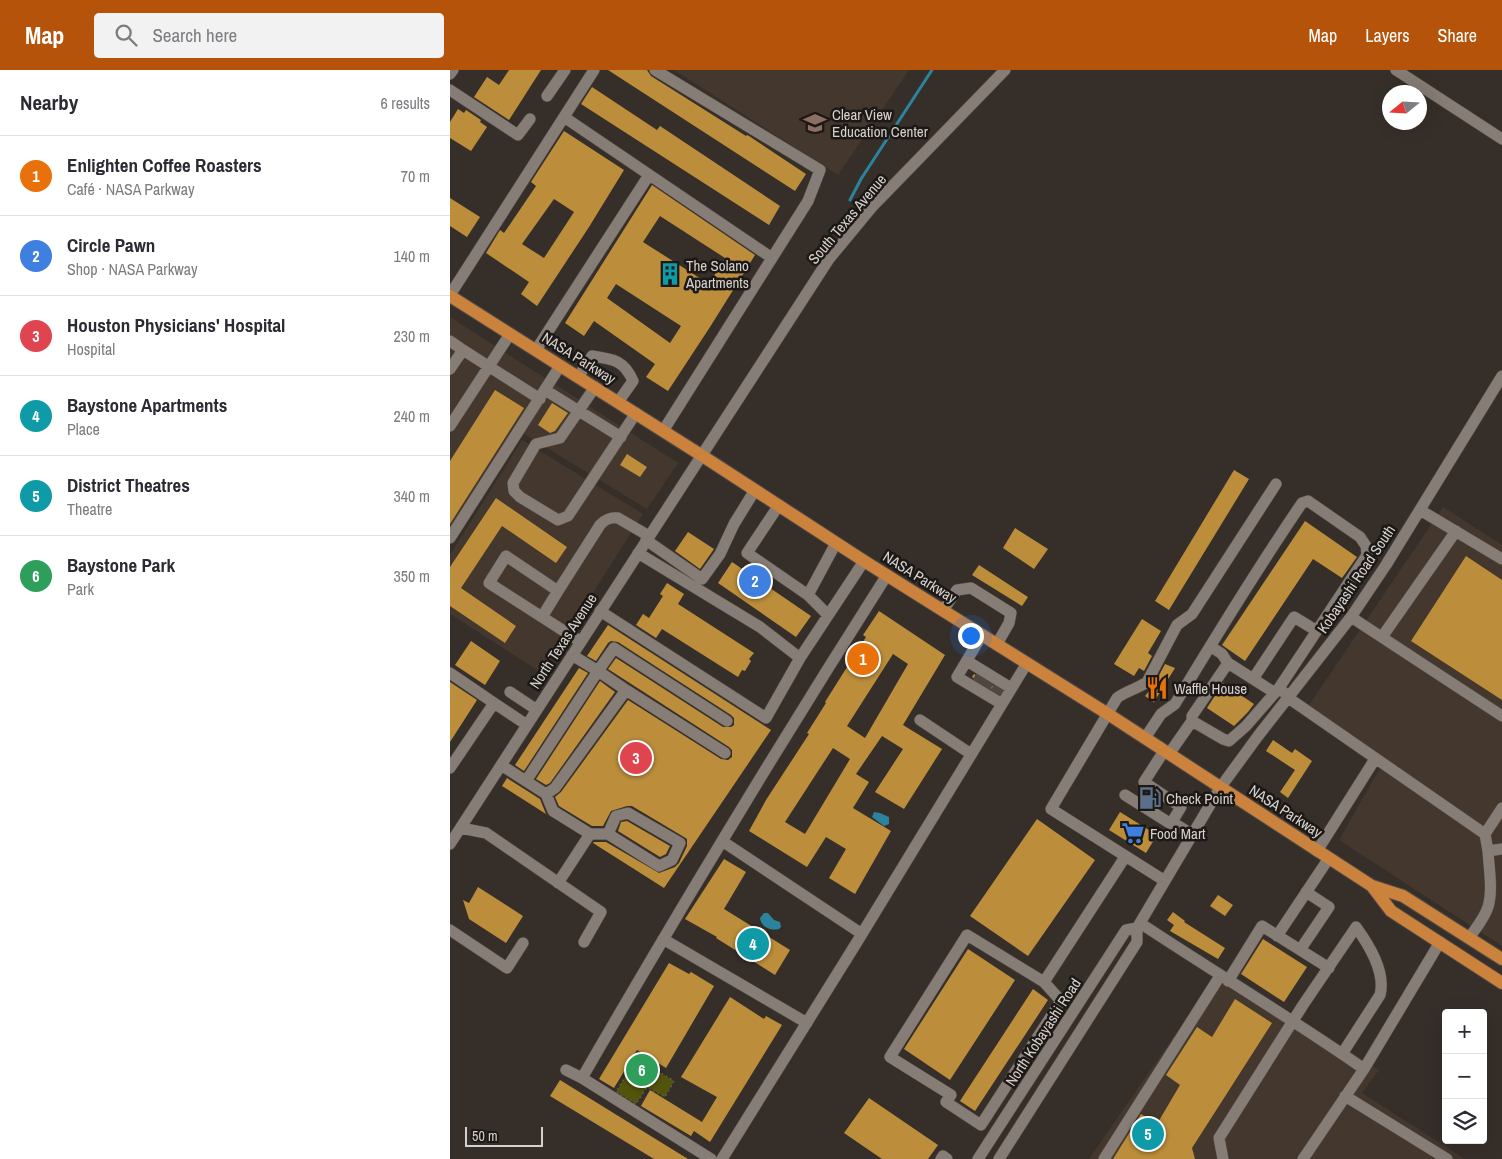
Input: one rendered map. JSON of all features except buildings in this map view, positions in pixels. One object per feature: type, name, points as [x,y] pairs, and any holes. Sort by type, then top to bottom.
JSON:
[{"type":"main road","name":"NASA Parkway","points":[[450,296],[595,387],[864,561],[1108,714],[1372,886],[1403,896],[1502,959]]},
{"type":"main road","name":"NASA Parkway","points":[[1372,886],[1391,911],[1502,983]]},
{"type":"street","points":[[450,74],[453,70]]},
{"type":"street","points":[[547,96],[564,70]]},
{"type":"street","points":[[450,296],[594,70]]},
{"type":"street","points":[[655,70],[820,170],[808,201],[663,431]]},
{"type":"street","name":"South Texas Avenue","points":[[701,455],[828,259],[872,207],[1005,70]]},
{"type":"street","points":[[1396,70],[1502,139]]},
{"type":"street","points":[[450,90],[518,135],[530,119]]},
{"type":"street","points":[[564,117],[772,258]]},
{"type":"street","points":[[536,350],[649,175]]},
{"type":"street","points":[[450,426],[510,334]]},
{"type":"street","points":[[450,341],[489,367],[542,395],[578,411],[621,436]]},
{"type":"street","points":[[450,369],[464,350]]},
{"type":"street","points":[[578,377],[592,356],[614,359],[629,371],[633,381],[618,402]]},
{"type":"street","points":[[450,538],[560,366]]},
{"type":"street","name":"Kobayashi Road South","points":[[1220,788],[1350,617],[1420,510],[1502,376]]},
{"type":"street","points":[[595,387],[560,438],[536,444],[513,483],[514,491],[520,497],[558,520],[568,516],[636,414]]},
{"type":"street","name":"North Texas Avenue","points":[[450,844],[701,455]]},
{"type":"street","points":[[1165,881],[1051,809],[1117,698],[1125,692],[1138,688],[1147,682],[1177,624],[1192,614],[1276,484]]},
{"type":"street","points":[[542,617],[600,525],[606,520],[618,518],[702,579],[720,554],[734,524],[755,490]]},
{"type":"street","points":[[1145,738],[1161,714],[1175,704],[1297,510],[1302,503],[1308,501],[1360,536],[1366,546],[1368,555],[1277,690],[1246,726],[1229,741]]},
{"type":"street","points":[[779,506],[747,553],[808,595],[828,615]]},
{"type":"street","points":[[1420,510],[1502,559]]},
{"type":"street","points":[[1382,637],[1456,531]]},
{"type":"street","points":[[808,595],[836,543]]},
{"type":"street","points":[[638,553],[760,627],[800,658]]},
{"type":"street","points":[[558,591],[506,556],[489,583],[581,642]]},
{"type":"street","points":[[600,611],[766,718],[800,658],[864,561]]},
{"type":"street","points":[[582,1078],[663,939],[804,706],[888,575]]},
{"type":"street","points":[[943,610],[958,590],[971,588],[982,593],[1011,613],[1009,623],[997,644]]},
{"type":"street","points":[[1253,679],[1294,617],[1317,631]]},
{"type":"street","points":[[1350,617],[1502,716]]},
{"type":"street","points":[[982,635],[958,677],[990,686]]},
{"type":"street","points":[[1210,646],[1222,654],[1228,663],[1253,679],[1288,697],[1486,834]]},
{"type":"street","points":[[526,781],[614,648],[727,721]]},
{"type":"street","points":[[572,656],[598,670],[725,753]]},
{"type":"street","points":[[967,661],[990,686]]},
{"type":"street","points":[[722,1159],[971,754],[990,686],[1027,663]]},
{"type":"street","points":[[1172,822],[1181,807],[1144,782],[1192,720],[1192,716],[1228,663]]},
{"type":"street","points":[[450,672],[527,725]]},
{"type":"street","points":[[546,794],[554,788],[626,690]]},
{"type":"street","points":[[510,692],[537,710]]},
{"type":"street","points":[[450,768],[494,702]]},
{"type":"street","points":[[920,720],[971,754]]},
{"type":"street","points":[[1192,720],[1246,753]]},
{"type":"street","points":[[1318,851],[1375,759]]},
{"type":"street","points":[[501,765],[546,794],[553,811],[590,834],[608,834],[659,866],[672,860],[680,843],[628,813],[616,816],[608,834]]},
{"type":"street","name":"North Kobayashi Road","points":[[999,1159],[1137,942],[1139,926],[1220,788]]},
{"type":"street","points":[[1125,795],[1192,835]]},
{"type":"street","points":[[1470,938],[1483,918],[1488,906],[1490,884],[1486,834],[1502,808]]},
{"type":"street","points":[[461,828],[486,833],[601,912],[584,942]]},
{"type":"street","points":[[558,882],[590,834]]},
{"type":"street","points":[[722,841],[862,934]]},
{"type":"street","points":[[1488,851],[1502,850]]},
{"type":"street","points":[[1044,982],[1125,857]]},
{"type":"street","points":[[1278,936],[1329,858]]},
{"type":"street","points":[[1300,950],[1329,907],[1306,892]]},
{"type":"street","points":[[1139,926],[1224,978],[1364,1069]]},
{"type":"street","name":"North Kobayashi Road","points":[[978,1159],[1126,930],[1139,926]]},
{"type":"street","points":[[1104,1159],[1224,978],[1262,926],[1329,968]]},
{"type":"street","points":[[1223,1159],[1219,1138],[1356,927],[1374,957],[1383,986],[1380,995],[1342,1054]]},
{"type":"street","points":[[450,930],[507,968],[524,943]]},
{"type":"street","points":[[967,935],[1044,982],[1061,1001],[981,1125],[946,1102],[951,1095],[890,1057],[967,935]]},
{"type":"street","points":[[663,939],[807,1023]]},
{"type":"street","points":[[1303,1159],[1364,1069],[1440,942]]},
{"type":"street","points":[[566,1070],[582,1078],[711,1159]]},
{"type":"street","points":[[1345,1096],[1447,1159]]},
{"type":"street","points":[[941,1159],[943,1156],[947,1159]]},
{"type":"path","points":[[636,1058],[674,1081],[665,1097],[647,1087],[636,1104],[616,1092],[636,1058]]},
{"type":"shaded area","name":"Clear View Education Center","points":[[674,70],[909,70],[838,175]]},
{"type":"shaded area","points":[[450,317],[678,463],[647,509],[521,432],[450,541]]},
{"type":"shaded area","points":[[522,440],[643,514],[542,673],[450,614],[450,555]]},
{"type":"shaded area","points":[[1443,507],[1502,545],[1502,946],[1339,840],[1385,759],[1309,705]]},
{"type":"shaded area","points":[[1221,968],[1379,1070],[1362,1093],[1465,1159],[1089,1159]]},
{"type":"shaded area","points":[[636,1058],[674,1081],[665,1097],[647,1087],[636,1104],[616,1092]]},
{"type":"water","points":[[874,812],[889,817],[889,824],[884,826],[872,817]]},
{"type":"water","points":[[764,913],[768,913],[774,920],[780,922],[781,927],[773,929],[764,926],[760,918]]},
{"type":"waterway","points":[[850,200],[861,179],[932,70]]},
{"type":"tunnel","points":[[977,683],[982,675]]},
{"type":"tunnel","points":[[985,687],[990,680]]},
{"type":"tunnel","points":[[994,694],[1000,686]]},
{"type":"place","name":"Clear View Education Center","points":[[815,123]]},
{"type":"place","name":"The Solano Apartments","points":[[670,274]]},
{"type":"place","name":"Circle Pawn","points":[[755,581]]},
{"type":"place","name":"Enlighten Coffee Roasters","points":[[863,659]]},
{"type":"place","name":"Waffle House","points":[[1157,688]]},
{"type":"place","name":"Houston Physicians' Hospital","points":[[636,758]]},
{"type":"place","name":"Check Point","points":[[1150,798]]},
{"type":"place","name":"Food Mart","points":[[1133,833]]},
{"type":"place","name":"Baystone Apartments","points":[[753,944]]},
{"type":"place","name":"Baystone Park","points":[[642,1070]]},
{"type":"place","name":"District Theatres","points":[[1148,1134]]}]
